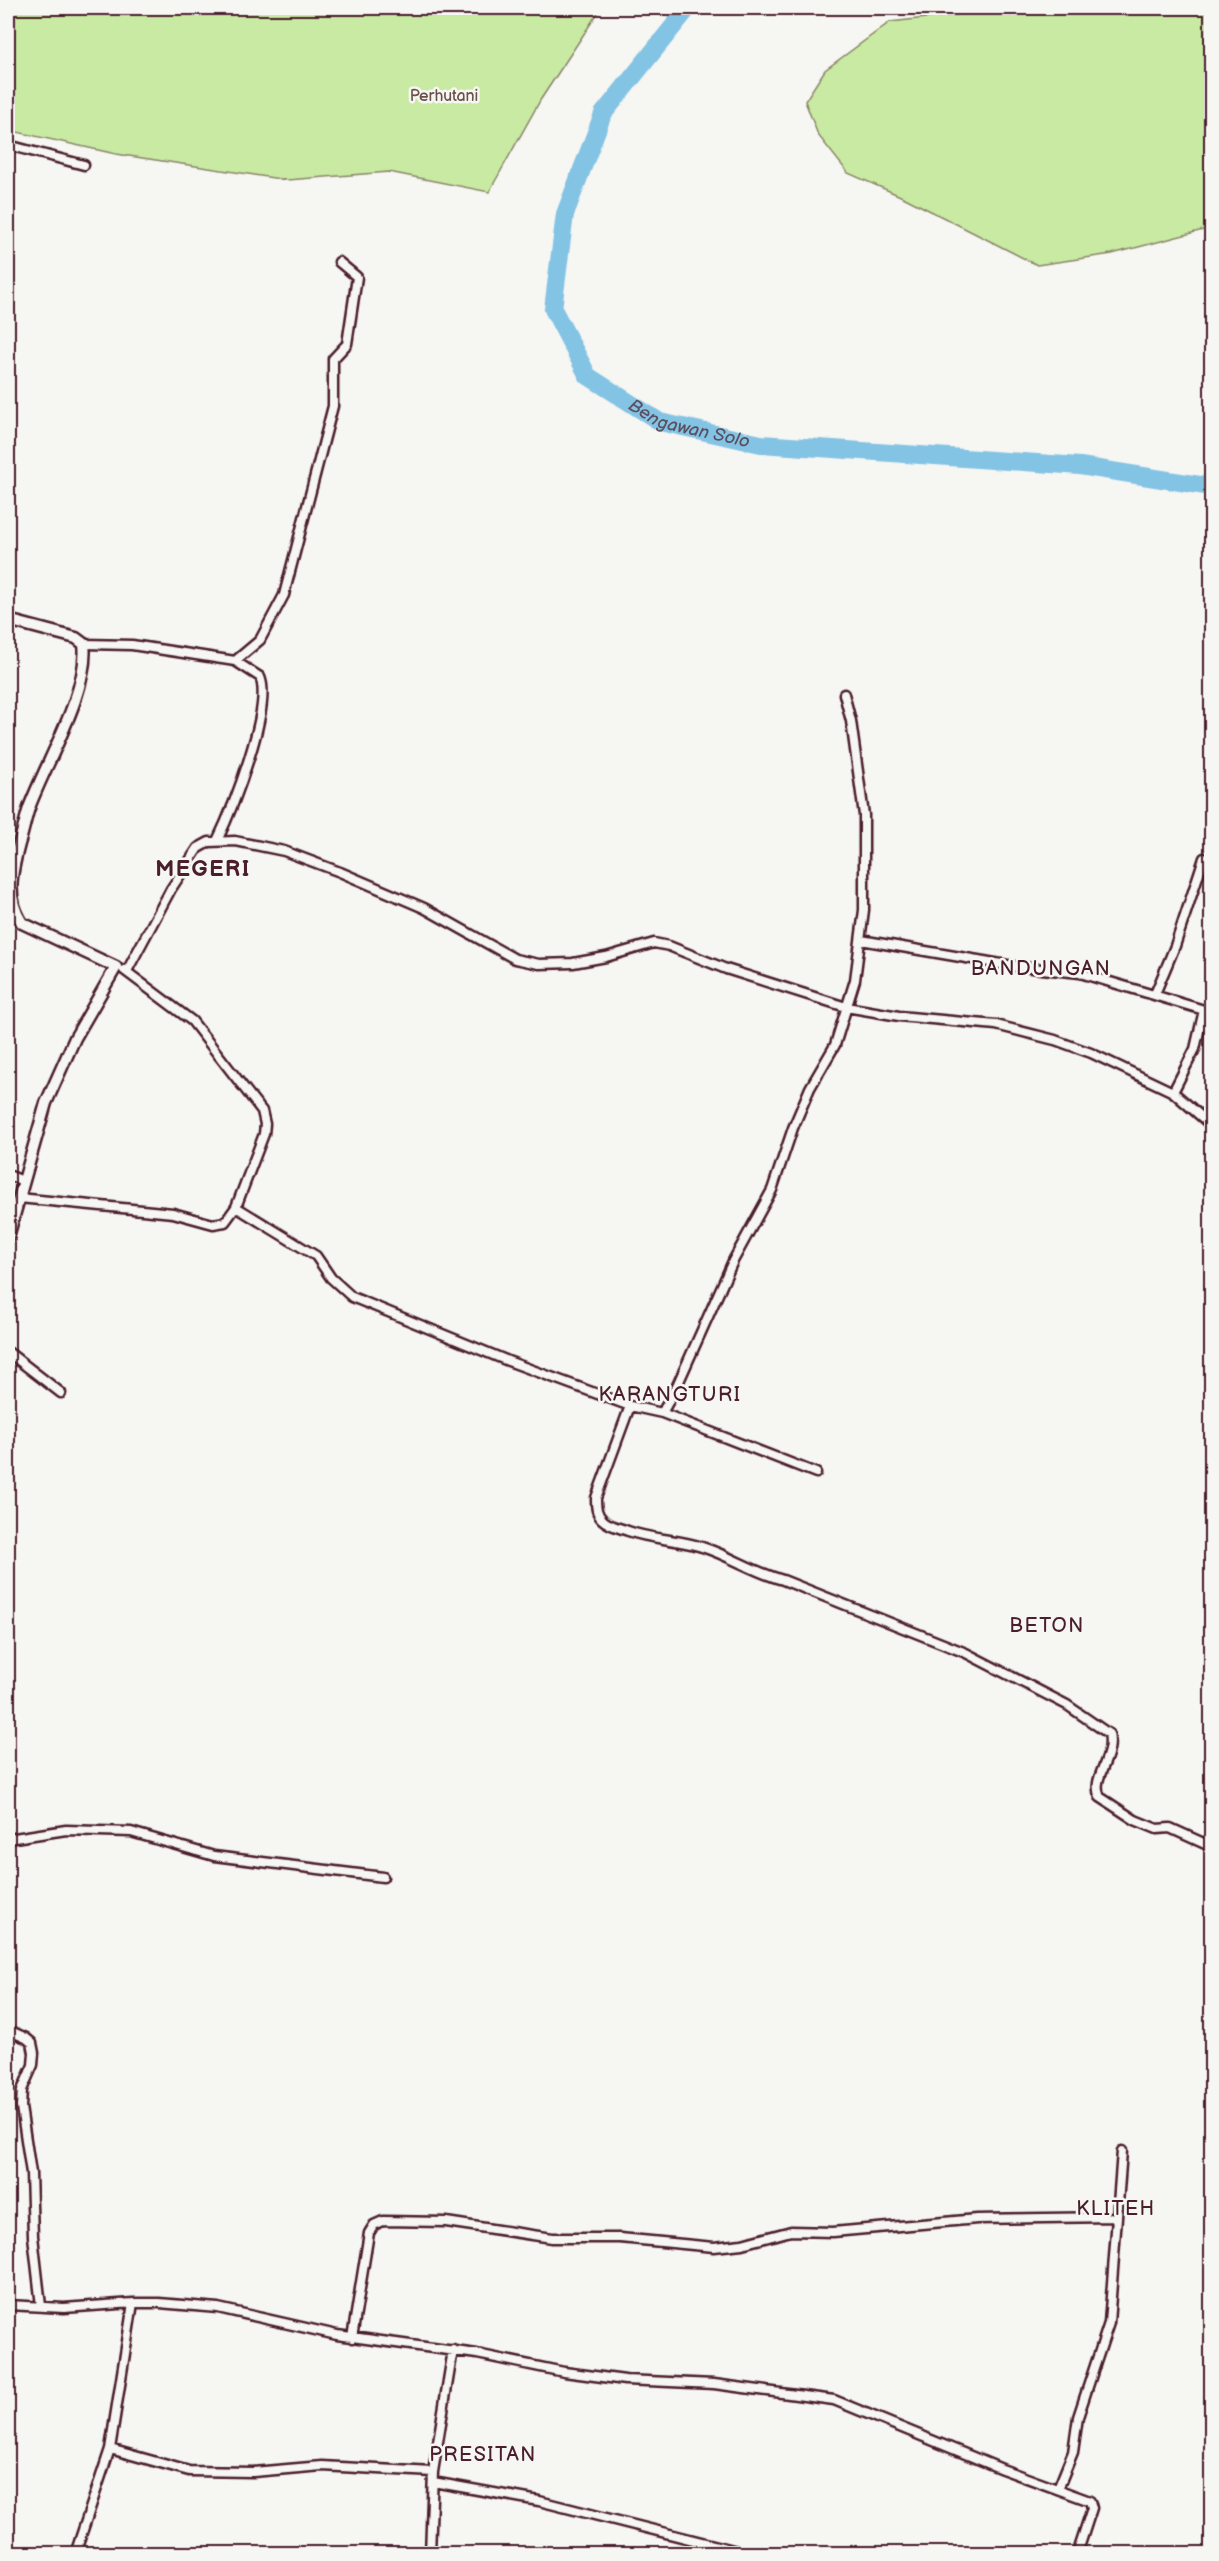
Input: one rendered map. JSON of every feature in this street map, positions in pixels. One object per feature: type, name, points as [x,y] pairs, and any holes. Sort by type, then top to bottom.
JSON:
[{"type":"street","points":[[8,145],[84,165]]},
{"type":"street","points":[[235,661],[260,640],[284,595],[333,406],[333,359],[347,344],[357,284],[356,274],[339,262]]},
{"type":"street","points":[[8,620],[67,635],[84,644],[132,645],[235,661],[260,677],[263,690],[262,705],[244,778],[217,841]]},
{"type":"street","points":[[19,1198],[173,1213],[213,1224],[225,1222],[236,1207],[264,1134],[265,1124],[262,1111],[192,1021],[127,971],[22,922],[14,910],[10,891],[12,871],[29,809],[83,674],[84,644]]},
{"type":"street","points":[[662,1413],[673,1394],[733,1261],[772,1190],[793,1128],[810,1088],[835,1046],[855,980],[864,910],[864,815],[851,721],[844,694]]},
{"type":"street","points":[[127,971],[171,889],[198,848],[209,842],[217,841],[257,844],[284,851],[340,872],[424,908],[515,958],[539,964],[573,963],[606,957],[654,943],[669,946],[726,969],[846,1007],[899,1016],[996,1025],[1046,1038],[1091,1053],[1173,1092],[1212,1126]]},
{"type":"street","points":[[1155,994],[1175,946],[1204,858]]},
{"type":"street","points":[[861,940],[1013,966],[1080,973],[1208,1011],[1195,1049],[1173,1092]]},
{"type":"street","points":[[8,1237],[46,1103],[75,1038],[116,967]]},
{"type":"street","points":[[8,1175],[23,1181]]},
{"type":"street","points":[[236,1207],[316,1256],[331,1278],[352,1297],[508,1361],[630,1406],[662,1413],[816,1473]]},
{"type":"street","points":[[8,1352],[61,1393]]},
{"type":"street","points":[[630,1406],[596,1498],[596,1510],[602,1519],[614,1526],[647,1537],[703,1547],[720,1553],[769,1576],[966,1653],[1067,1705],[1109,1734],[1110,1752],[1097,1783],[1096,1791],[1100,1797],[1135,1820],[1157,1829],[1170,1828],[1212,1847]]},
{"type":"street","points":[[8,1839],[66,1830],[131,1832],[214,1856],[383,1877]]},
{"type":"street","points":[[8,2030],[32,2043],[34,2053],[33,2065],[22,2090],[21,2108],[31,2173],[33,2236],[41,2306]]},
{"type":"street","points":[[1058,2489],[1073,2452],[1078,2417],[1109,2323],[1122,2151]]},
{"type":"street","points":[[352,2338],[369,2233],[374,2225],[383,2221],[447,2222],[552,2238],[620,2238],[714,2247],[742,2244],[791,2231],[833,2232],[977,2220],[1116,2217]]},
{"type":"street","points":[[75,2553],[110,2449],[133,2302]]},
{"type":"street","points":[[8,2306],[64,2308],[133,2302],[218,2308],[352,2338],[453,2350],[564,2372],[616,2378],[714,2384],[834,2400],[983,2462],[1090,2501],[1092,2505],[1077,2553]]},
{"type":"street","points":[[430,2553],[433,2472],[453,2350]]},
{"type":"street","points":[[110,2449],[189,2471],[253,2472],[322,2466],[433,2472]]},
{"type":"street","points":[[433,2482],[539,2500],[749,2553]]},
{"type":"green space","name":"Perhutani","points":[[8,8],[601,8],[541,99],[489,192],[389,172],[287,180],[116,154],[8,130]]},
{"type":"green space","points":[[977,8],[1211,8],[1211,228],[1112,254],[1037,265],[905,198],[848,173],[818,135],[805,101],[825,70],[890,22],[963,14]]},
{"type":"waterway","name":"Bengawan Solo","points":[[688,8],[603,114],[565,214],[553,309],[588,376],[660,422],[761,444],[1080,466],[1212,487]]},
{"type":"district","name":"MEGERI","points":[[203,868]]},
{"type":"district","name":"BANDUNGAN","points":[[1041,968]]},
{"type":"district","name":"KARANGTURI","points":[[670,1394]]},
{"type":"district","name":"BETON","points":[[1047,1625]]},
{"type":"district","name":"KLITEH","points":[[1116,2208]]},
{"type":"district","name":"PRESITAN","points":[[483,2454]]}]
